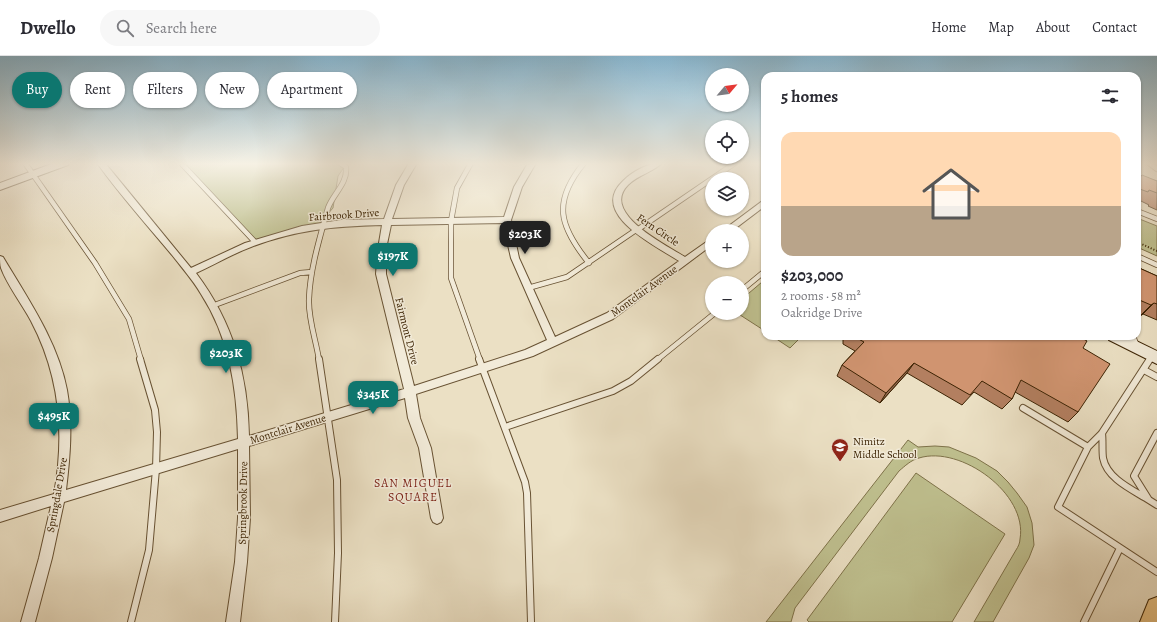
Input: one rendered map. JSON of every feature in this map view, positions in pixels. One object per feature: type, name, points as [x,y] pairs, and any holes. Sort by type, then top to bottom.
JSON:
[{"type":"main road","points":[[1135,342],[1154,357]]},
{"type":"main road","points":[[1151,622],[1157,608]]},
{"type":"street","name":"Springbrook Drive","points":[[123,189],[205,292],[222,326],[237,369],[243,414],[242,442],[245,473],[241,562],[233,622]]},
{"type":"street","name":"Fairmont Drive","points":[[398,189],[387,223],[382,250],[381,274],[410,392]]},
{"type":"street","points":[[517,189],[507,220],[515,258],[553,343]]},
{"type":"street","name":"Fern Circle","points":[[622,189],[619,193],[618,206],[620,212],[629,224],[685,261]]},
{"type":"street","points":[[735,224],[761,205]]},
{"type":"street","name":"Fairbrook Drive","points":[[190,272],[229,252],[255,242],[286,232],[326,225],[507,220]]},
{"type":"street","name":"Montclair Avenue","points":[[0,516],[410,392],[484,368],[553,343],[610,316],[705,246]]},
{"type":"street","name":"Springdale Drive","points":[[0,259],[53,358],[63,400],[66,445],[59,498],[28,622]]},
{"type":"street","points":[[410,392],[414,418],[426,448],[437,518]]},
{"type":"lane","points":[[44,189],[95,263],[129,320],[155,410],[157,432],[156,469],[149,550],[131,622]]},
{"type":"lane","points":[[206,189],[255,242]]},
{"type":"lane","points":[[335,622],[338,553],[337,480],[316,342],[310,315],[309,299],[312,272],[326,225],[329,206],[339,189]]},
{"type":"lane","points":[[457,189],[451,221],[451,278],[460,307],[523,475],[527,493],[531,622]]},
{"type":"lane","points":[[566,189],[562,219],[581,254],[589,263]]},
{"type":"lane","points":[[528,288],[567,277],[696,189]]},
{"type":"lane","points":[[1141,213],[1157,219]]},
{"type":"lane","points":[[1141,258],[1157,265]]},
{"type":"lane","points":[[212,306],[300,273],[312,272]]},
{"type":"lane","points":[[749,284],[761,274]]},
{"type":"lane","points":[[505,427],[613,391],[631,381],[706,320]]},
{"type":"lane","points":[[1154,357],[1102,433],[1088,447],[1058,507],[1157,572]]},
{"type":"lane","points":[[1144,370],[1157,377]]},
{"type":"lane","points":[[1023,408],[1088,447]]},
{"type":"lane","points":[[1102,433],[1104,460],[1110,471],[1124,484],[1157,505]]},
{"type":"lane","points":[[1149,500],[1134,476],[1157,433]]},
{"type":"lane","points":[[1084,622],[1120,548]]},
{"type":"path","points":[[1141,244],[1157,250]]},
{"type":"green space","points":[[206,189],[336,189],[333,208],[317,226],[255,242]]},
{"type":"green space","points":[[1141,220],[1157,226],[1157,256],[1141,249]]},
{"type":"green space","points":[[761,283],[761,328],[748,320],[749,293]]},
{"type":"green space","points":[[778,340],[798,340],[790,348]]},
{"type":"green space","points":[[908,440],[918,447],[949,447],[976,458],[997,471],[1008,482],[1027,507],[1032,523],[1034,545],[1029,558],[993,622],[974,622],[1018,546],[1020,540],[1020,522],[1014,506],[1003,490],[988,477],[972,466],[954,459],[936,456],[916,459],[908,463],[899,471],[795,608],[791,622],[766,622]]},
{"type":"green space","points":[[916,473],[1005,534],[952,622],[809,622],[807,620]]},
{"type":"building","points":[[1141,189],[1157,189],[1157,193],[1149,190],[1148,192]]},
{"type":"building","points":[[1141,269],[1157,276],[1157,304],[1154,303],[1151,305],[1141,301]]},
{"type":"building","points":[[860,340],[1085,340],[1087,341],[1083,348],[1110,364],[1078,412],[1021,380],[1012,399],[982,381],[970,395],[914,363],[886,393],[842,365],[864,342]]},
{"type":"place","name":"Nimitz Middle School","points":[[840,462]]},
{"type":"district","name":"SAN MIGUEL SQUARE","points":[[413,490]]}]
